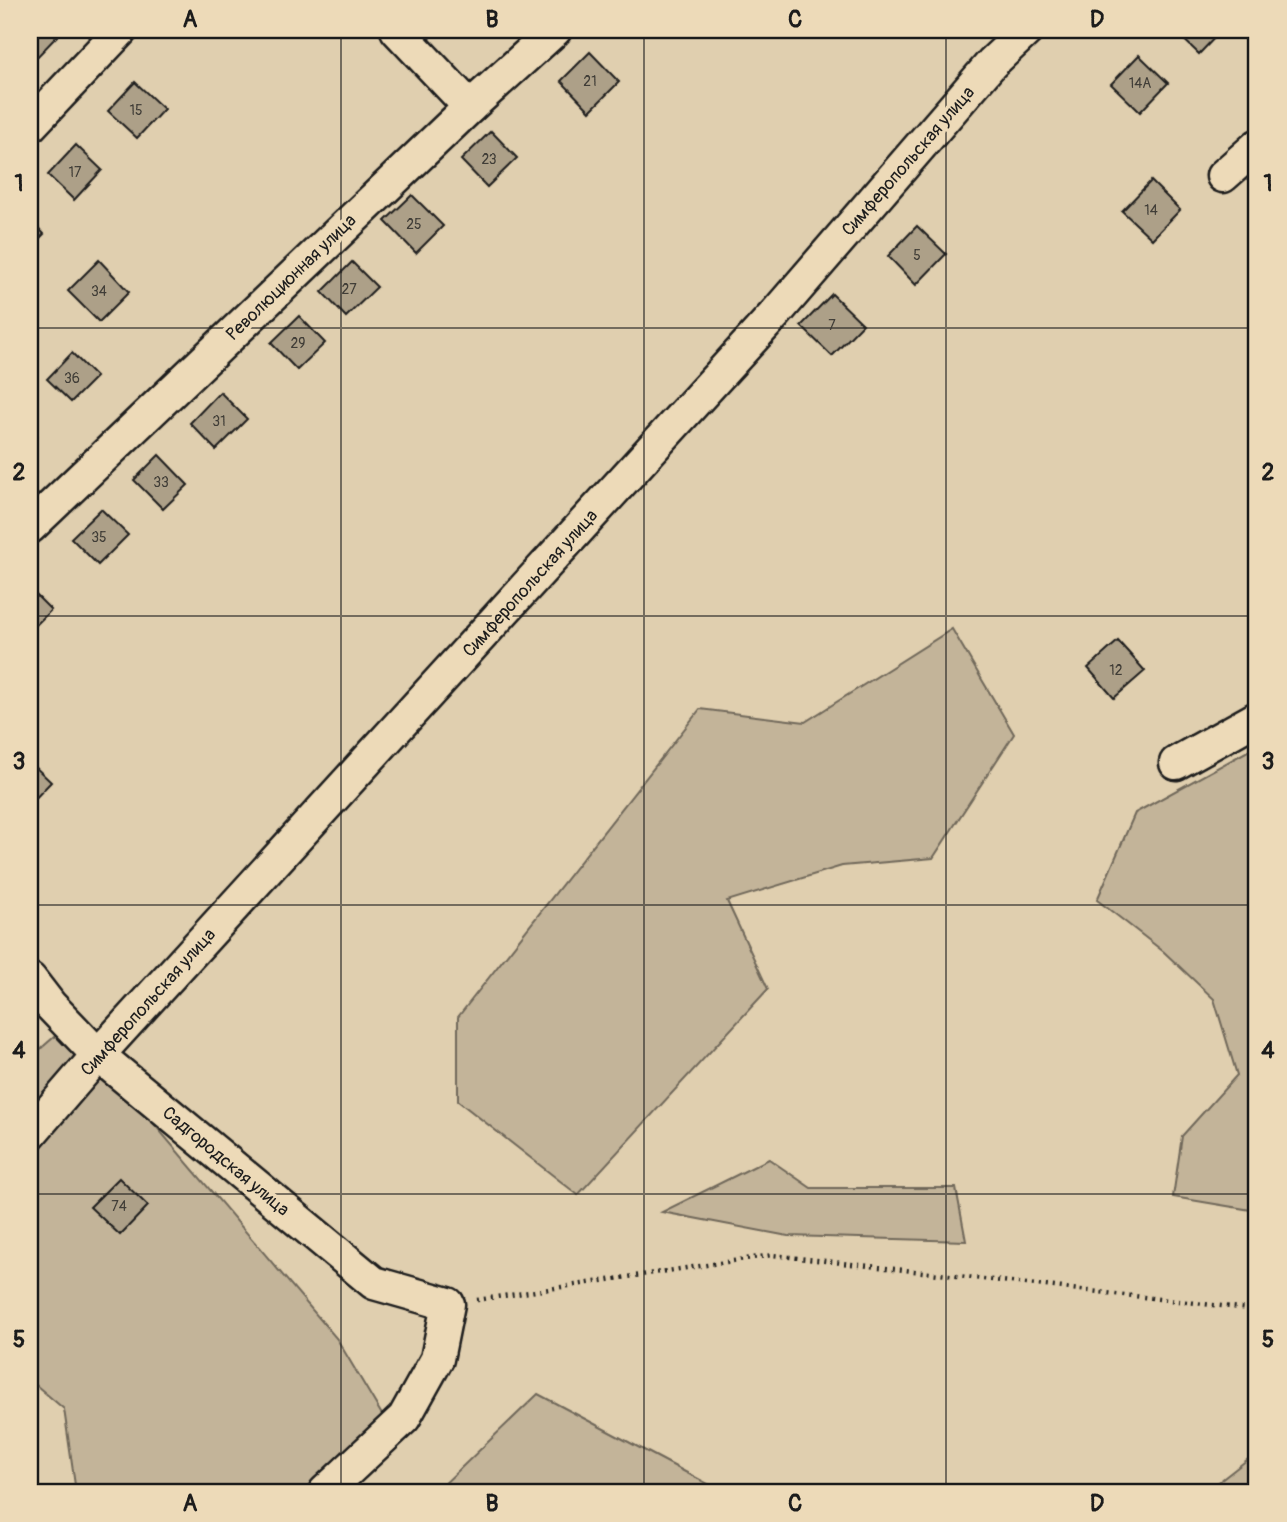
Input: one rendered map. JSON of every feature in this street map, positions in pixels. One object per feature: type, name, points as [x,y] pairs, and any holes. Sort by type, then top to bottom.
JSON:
[{"type":"street","points":[[30,126],[121,30]]},
{"type":"street","points":[[397,30],[470,107]]},
{"type":"street","name":"Революционная улица","points":[[30,527],[470,107],[555,30]]},
{"type":"street","name":"Симферопольская улица","points":[[30,1134],[98,1055],[776,313],[992,63],[1027,30]]},
{"type":"street","points":[[1223,176],[1257,146]]},
{"type":"street","points":[[1176,763],[1257,718]]},
{"type":"street","name":"Садгородская улица","points":[[30,979],[50,1005],[98,1055],[374,1283],[448,1304]]},
{"type":"street","points":[[325,1492],[404,1418],[436,1359],[448,1304]]},
{"type":"path","points":[[448,1304],[772,1255],[1257,1310]]},
{"type":"shaded area","points":[[952,629],[1014,734],[933,858],[842,866],[727,901],[768,989],[578,1195],[458,1101],[458,1017],[700,709],[805,722]]},
{"type":"shaded area","points":[[1257,746],[1257,1211],[1173,1197],[1182,1136],[1237,1075],[1214,999],[1164,952],[1097,900],[1135,813]]},
{"type":"shaded area","points":[[69,1024],[337,1339],[397,1440],[314,1492],[76,1492],[64,1409],[30,1380],[30,1058]]},
{"type":"shaded area","points":[[769,1159],[811,1188],[956,1188],[966,1241],[788,1236],[662,1212]]},
{"type":"shaded area","points":[[538,1394],[723,1492],[436,1492]]},
{"type":"shaded area","points":[[1257,1452],[1257,1492],[1206,1492]]},
{"type":"building","points":[[30,30],[62,31],[34,60],[30,55]]},
{"type":"building","points":[[1174,30],[1222,30],[1199,54]]},
{"type":"building","points":[[590,52],[619,82],[590,111],[561,81]]},
{"type":"building","points":[[1139,55],[1168,83],[1140,112],[1111,84]]},
{"type":"building","points":[[135,82],[164,109],[137,138],[108,111]]},
{"type":"building","points":[[491,131],[517,158],[487,187],[461,160]]},
{"type":"building","points":[[76,145],[102,170],[74,200],[48,175]]},
{"type":"building","points":[[1151,181],[1180,210],[1152,239],[1122,211]]},
{"type":"building","points":[[412,195],[443,226],[416,253],[385,221]]},
{"type":"building","points":[[30,219],[44,234],[30,248]]},
{"type":"building","points":[[917,226],[946,254],[916,285],[888,256]]},
{"type":"building","points":[[99,260],[129,292],[99,322],[68,291]]},
{"type":"building","points":[[352,262],[377,287],[346,317],[322,292]]},
{"type":"building","points":[[832,294],[863,324],[832,356],[801,326]]},
{"type":"building","points":[[299,316],[325,343],[297,370],[271,343]]},
{"type":"building","points":[[72,353],[96,377],[71,402],[47,379]]},
{"type":"building","points":[[220,392],[247,419],[216,450],[190,423]]},
{"type":"building","points":[[30,429],[37,436],[30,443]]},
{"type":"building","points":[[159,455],[188,485],[163,509],[134,480]]},
{"type":"building","points":[[101,509],[128,535],[98,565],[71,538]]},
{"type":"building","points":[[30,589],[51,610],[30,631]]},
{"type":"building","points":[[1118,641],[1145,671],[1114,698],[1088,668]]},
{"type":"building","points":[[30,762],[51,782],[30,804]]},
{"type":"building","points":[[119,1178],[148,1206],[120,1235],[90,1207]]}]
